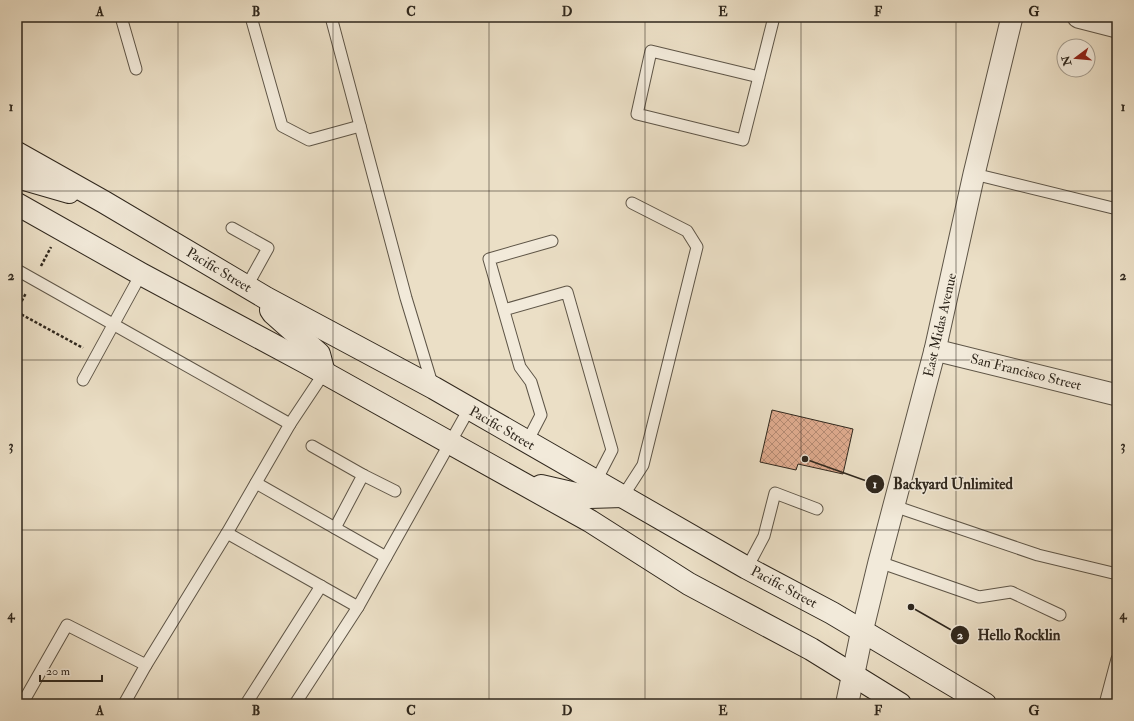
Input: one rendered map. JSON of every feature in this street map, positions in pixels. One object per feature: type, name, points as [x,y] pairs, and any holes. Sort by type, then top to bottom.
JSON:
[{"type":"main road","name":"Pacific Street","points":[[17,153],[104,202],[266,298],[434,388],[747,568],[832,613],[985,704]]},
{"type":"main road","points":[[17,177],[104,202]]},
{"type":"main road","points":[[17,204],[450,442],[590,522],[689,584],[776,630],[853,674],[900,704]]},
{"type":"main road","points":[[266,298],[273,313],[319,354],[324,373]]},
{"type":"main road","points":[[520,482],[589,497],[623,496]]},
{"type":"main road","points":[[847,704],[862,632]]},
{"type":"street","name":"East Midas Avenue","points":[[862,632],[935,350],[974,174],[1012,17]]},
{"type":"street","points":[[1078,17],[1117,27]]},
{"type":"street","name":"San Francisco Street","points":[[935,350],[1117,395]]},
{"type":"lane","points":[[121,17],[136,69]]},
{"type":"lane","points":[[252,17],[282,126],[309,140],[360,126]]},
{"type":"lane","points":[[331,17],[406,298],[434,388]]},
{"type":"lane","points":[[759,77],[651,51],[636,114],[743,140],[759,77],[774,17]]},
{"type":"lane","points":[[974,174],[1117,209]]},
{"type":"lane","points":[[623,496],[643,465],[697,247],[687,231],[632,203]]},
{"type":"lane","points":[[232,228],[268,248],[247,286]]},
{"type":"lane","points":[[527,442],[541,415],[531,382],[520,367],[490,259],[552,241]]},
{"type":"lane","points":[[17,270],[290,424]]},
{"type":"lane","points":[[82,380],[142,274]]},
{"type":"lane","points":[[504,310],[567,292],[612,450],[596,481]]},
{"type":"lane","points":[[124,704],[146,665],[227,533],[290,424],[324,373]]},
{"type":"lane","points":[[295,704],[358,607],[470,409]]},
{"type":"lane","points":[[312,446],[363,476],[395,491]]},
{"type":"lane","points":[[335,528],[363,476]]},
{"type":"lane","points":[[256,483],[386,557]]},
{"type":"lane","points":[[747,568],[764,536],[775,493],[817,509]]},
{"type":"lane","points":[[894,506],[1038,555],[1117,574]]},
{"type":"lane","points":[[227,533],[358,607]]},
{"type":"lane","points":[[879,562],[979,597],[1011,592],[1060,615]]},
{"type":"lane","points":[[246,704],[320,586]]},
{"type":"lane","points":[[22,704],[67,625],[146,665]]},
{"type":"lane","points":[[1105,704],[1117,659]]},
{"type":"path","points":[[17,312],[96,355]]},
{"type":"building","points":[[772,410],[853,429],[843,474],[798,464],[796,470],[760,462]]},
{"type":"place","name":"Backyard Unlimited","points":[[805,459]]},
{"type":"place","name":"Hello Rocklin","points":[[911,607]]}]
